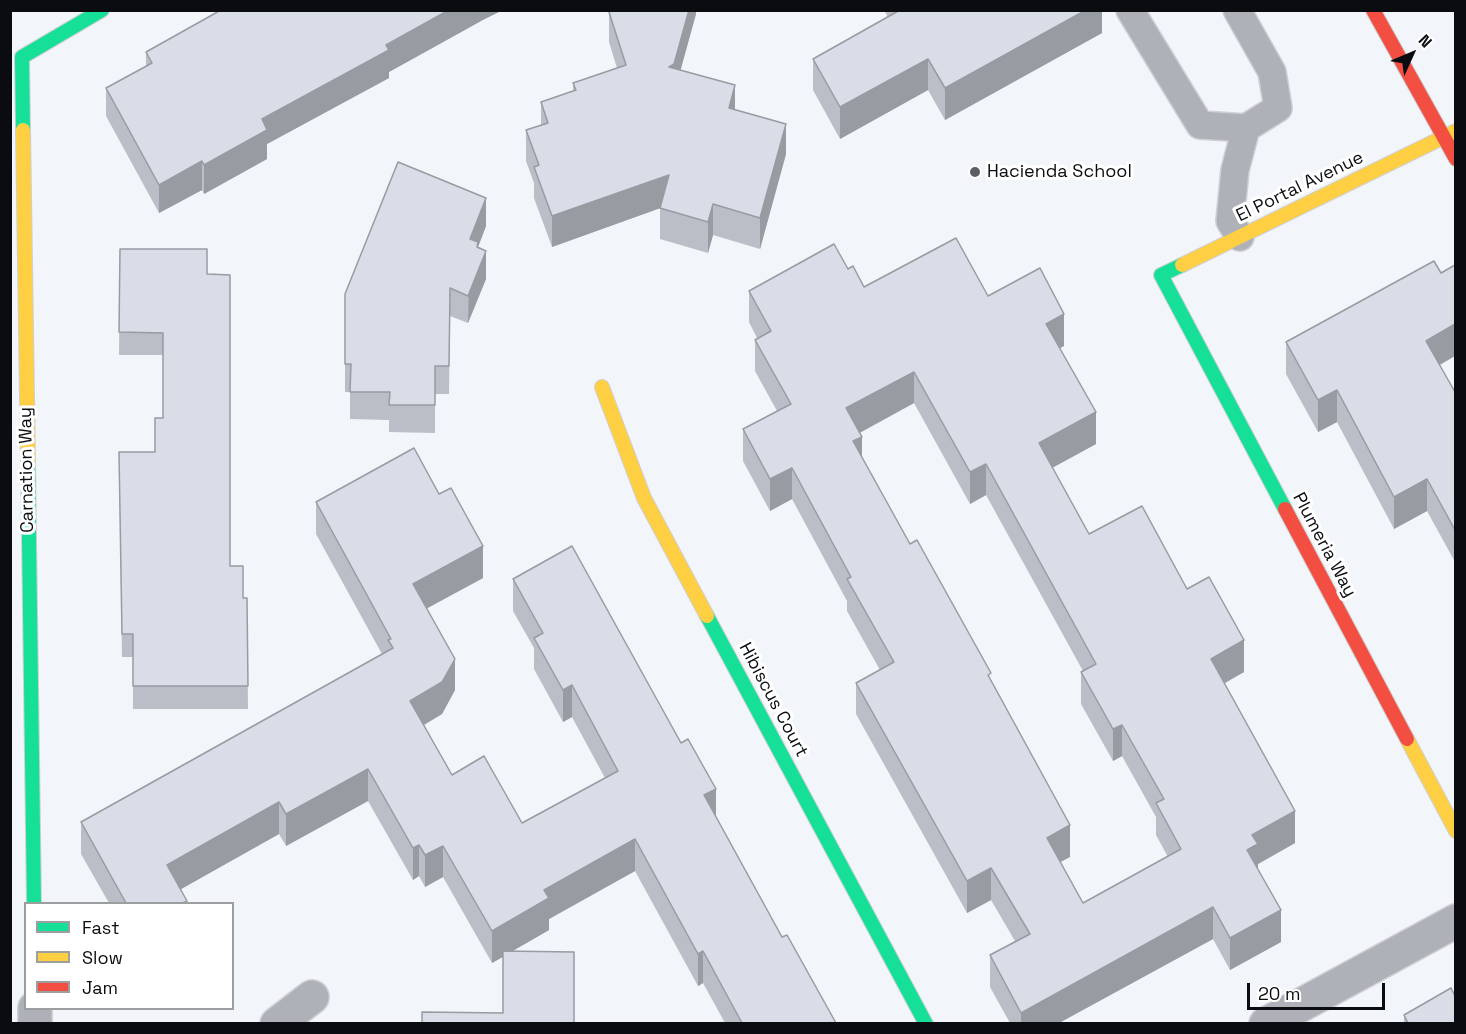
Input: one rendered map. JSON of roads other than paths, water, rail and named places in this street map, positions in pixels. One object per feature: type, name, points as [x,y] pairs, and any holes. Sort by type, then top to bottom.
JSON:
[{"type":"street","name":"Carnation Way","points":[[34,902],[21,57],[102,10]]},
{"type":"street","points":[[1373,10],[1450,134],[1455,159]]},
{"type":"street","name":"El Portal Avenue","points":[[1161,275],[1450,134]]},
{"type":"street","name":"Plumeria Way","points":[[1161,275],[1455,831]]},
{"type":"street","name":"Hibiscus Court","points":[[602,387],[644,498],[926,1023]]},
{"type":"street","points":[[1266,1023],[1455,921]]},
{"type":"street","points":[[277,1023],[312,997]]},
{"type":"lane","points":[[1130,10],[1200,125],[1246,128],[1278,108],[1272,72],[1237,10]]},
{"type":"lane","points":[[1240,237],[1230,221],[1235,170],[1246,128]]},
{"type":"place","name":"Hacienda School","points":[[975,172]]}]
